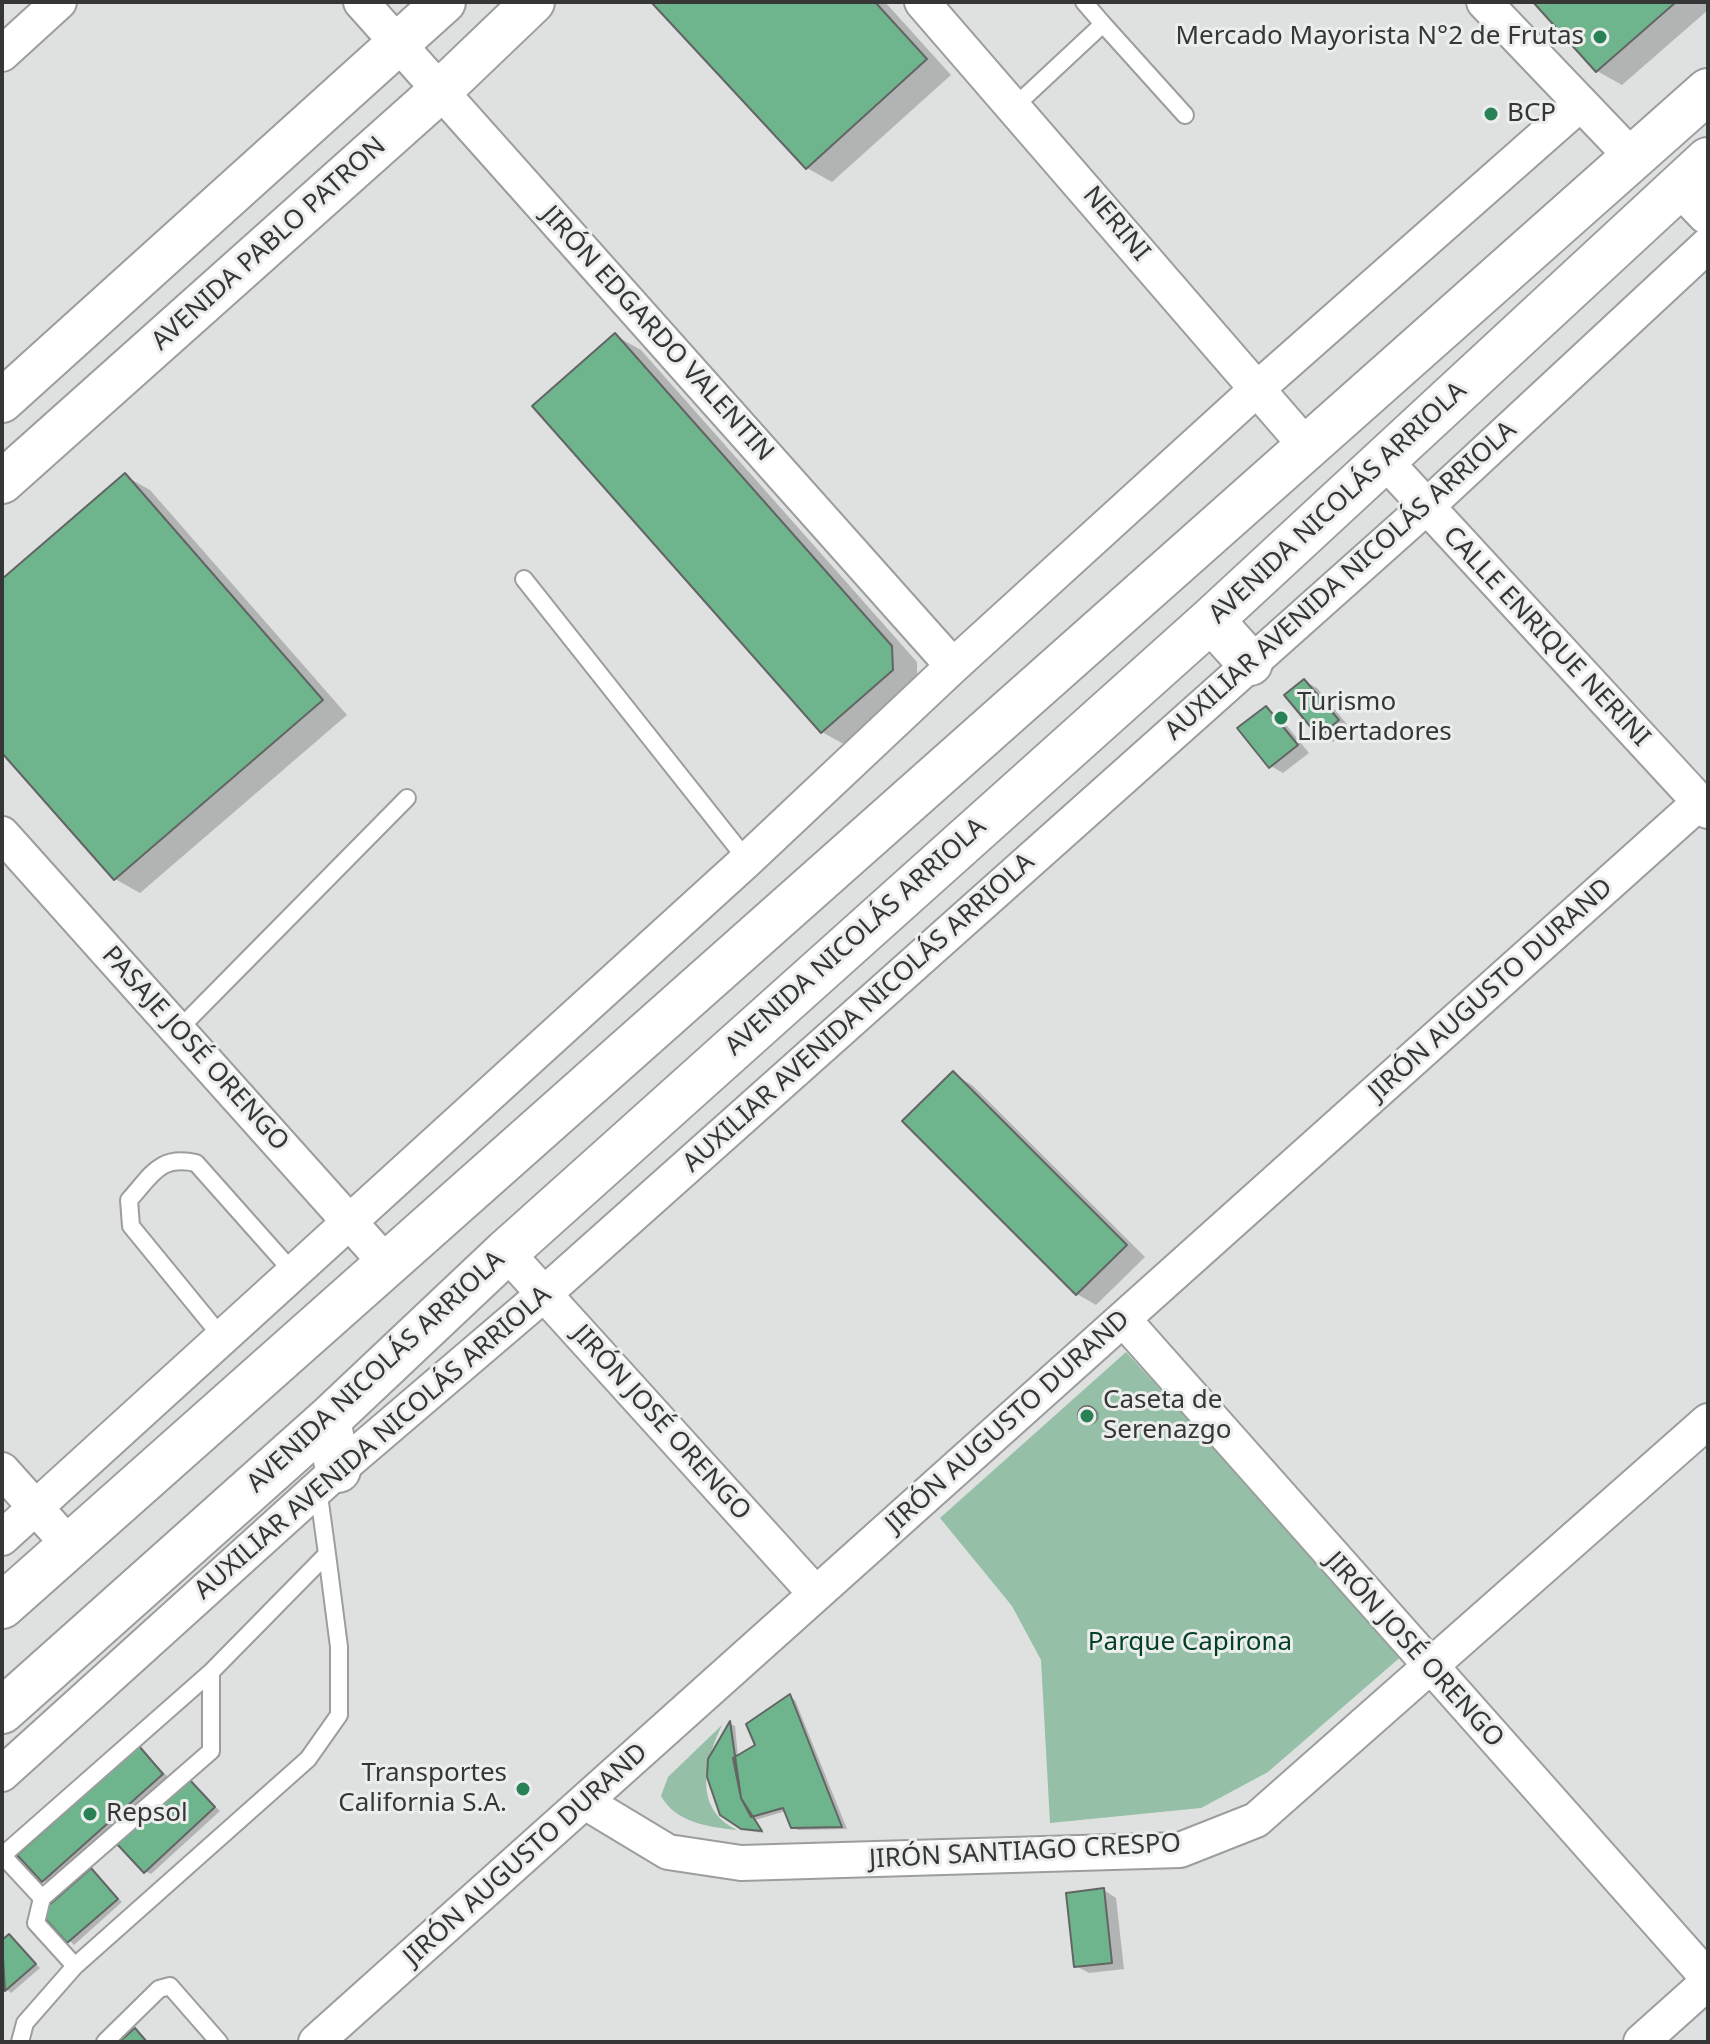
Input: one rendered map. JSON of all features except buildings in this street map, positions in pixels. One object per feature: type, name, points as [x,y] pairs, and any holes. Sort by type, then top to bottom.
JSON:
[{"type":"main road","points":[[2,1606],[1694,104]]},
{"type":"main road","points":[[1694,104],[1672,151],[1699,186]]},
{"type":"main road","name":"AVENIDA NICOLÁS ARRIOLA","points":[[2,1711],[328,1420],[506,1252],[1385,461],[1699,186]]},
{"type":"main road","points":[[1211,620],[1250,663]]},
{"type":"main road","points":[[328,1420],[328,1478]]},
{"type":"street","points":[[2,54],[59,2]]},
{"type":"street","name":"JIRÓN EDGARDO VALENTIN","points":[[361,2],[953,666]]},
{"type":"street","points":[[2,401],[444,2]]},
{"type":"street","name":"AVENIDA PABLO PATRON","points":[[2,482],[440,91],[533,2]]},
{"type":"street","name":"NERINI","points":[[922,2],[1308,448]]},
{"type":"street","points":[[1484,2],[1634,159]]},
{"type":"street","points":[[2,1538],[747,860],[953,666],[1257,389],[1580,104]]},
{"type":"street","name":"AUXILIAR AVENIDA NICOLÁS ARRIOLA","points":[[2,1774],[328,1478],[544,1294],[1425,508],[1708,245]]},
{"type":"street","name":"CALLE ENRIQUE NERINI","points":[[1385,461],[1425,508],[1704,806]]},
{"type":"street","name":"JIRÓN AUGUSTO DURAND","points":[[316,2042],[1123,1319],[1704,806]]},
{"type":"street","name":"PASAJE JOSÉ ORENGO","points":[[2,834],[388,1265]]},
{"type":"street","name":"JIRÓN JOSÉ ORENGO","points":[[506,1252],[816,1594]]},
{"type":"street","name":"JIRÓN JOSÉ ORENGO","points":[[1123,1319],[1708,1980]]},
{"type":"street","name":"JIRÓN SANTIAGO CRESPO","points":[[585,1802],[668,1852],[741,1863],[1180,1850],[1256,1820],[1708,1421]]},
{"type":"street","points":[[2,1470],[70,1546]]},
{"type":"street","points":[[1641,2042],[1708,1980]]},
{"type":"lane","points":[[1084,2],[1185,115]]},
{"type":"lane","points":[[1015,106],[1103,24]]},
{"type":"lane","points":[[524,579],[747,860]]},
{"type":"lane","points":[[178,1030],[407,798]]},
{"type":"lane","points":[[221,1336],[131,1226],[129,1200],[162,1163],[196,1163],[292,1271]]},
{"type":"lane","points":[[20,2042],[25,2023],[75,1966],[308,1759],[339,1715],[339,1647],[327,1554],[328,1478]]},
{"type":"lane","points":[[42,1898],[3,1856],[211,1672],[327,1554]]},
{"type":"lane","points":[[75,1966],[36,1923],[42,1898],[211,1751],[211,1672]]},
{"type":"lane","points":[[105,2042],[159,1989],[170,1986],[219,2042]]},
{"type":"green space","name":"Parque Capirona","points":[[1126,1352],[1404,1654],[1268,1772],[1201,1808],[1050,1823],[1041,1660],[1012,1606],[940,1518]]},
{"type":"green space","points":[[722,1725],[707,1768],[708,1797],[723,1821],[737,1830],[684,1818],[661,1796],[668,1777]]},
{"type":"place","name":"Mercado Mayorista N°2 de Frutas","points":[[1600,37]]},
{"type":"place","name":"BCP","points":[[1491,114]]},
{"type":"place","name":"Turismo Libertadores","points":[[1281,718]]},
{"type":"place","name":"Caseta de Serenazgo","points":[[1087,1416]]},
{"type":"place","name":"Transportes California S.A.","points":[[523,1789]]},
{"type":"place","name":"Repsol","points":[[90,1814]]}]
